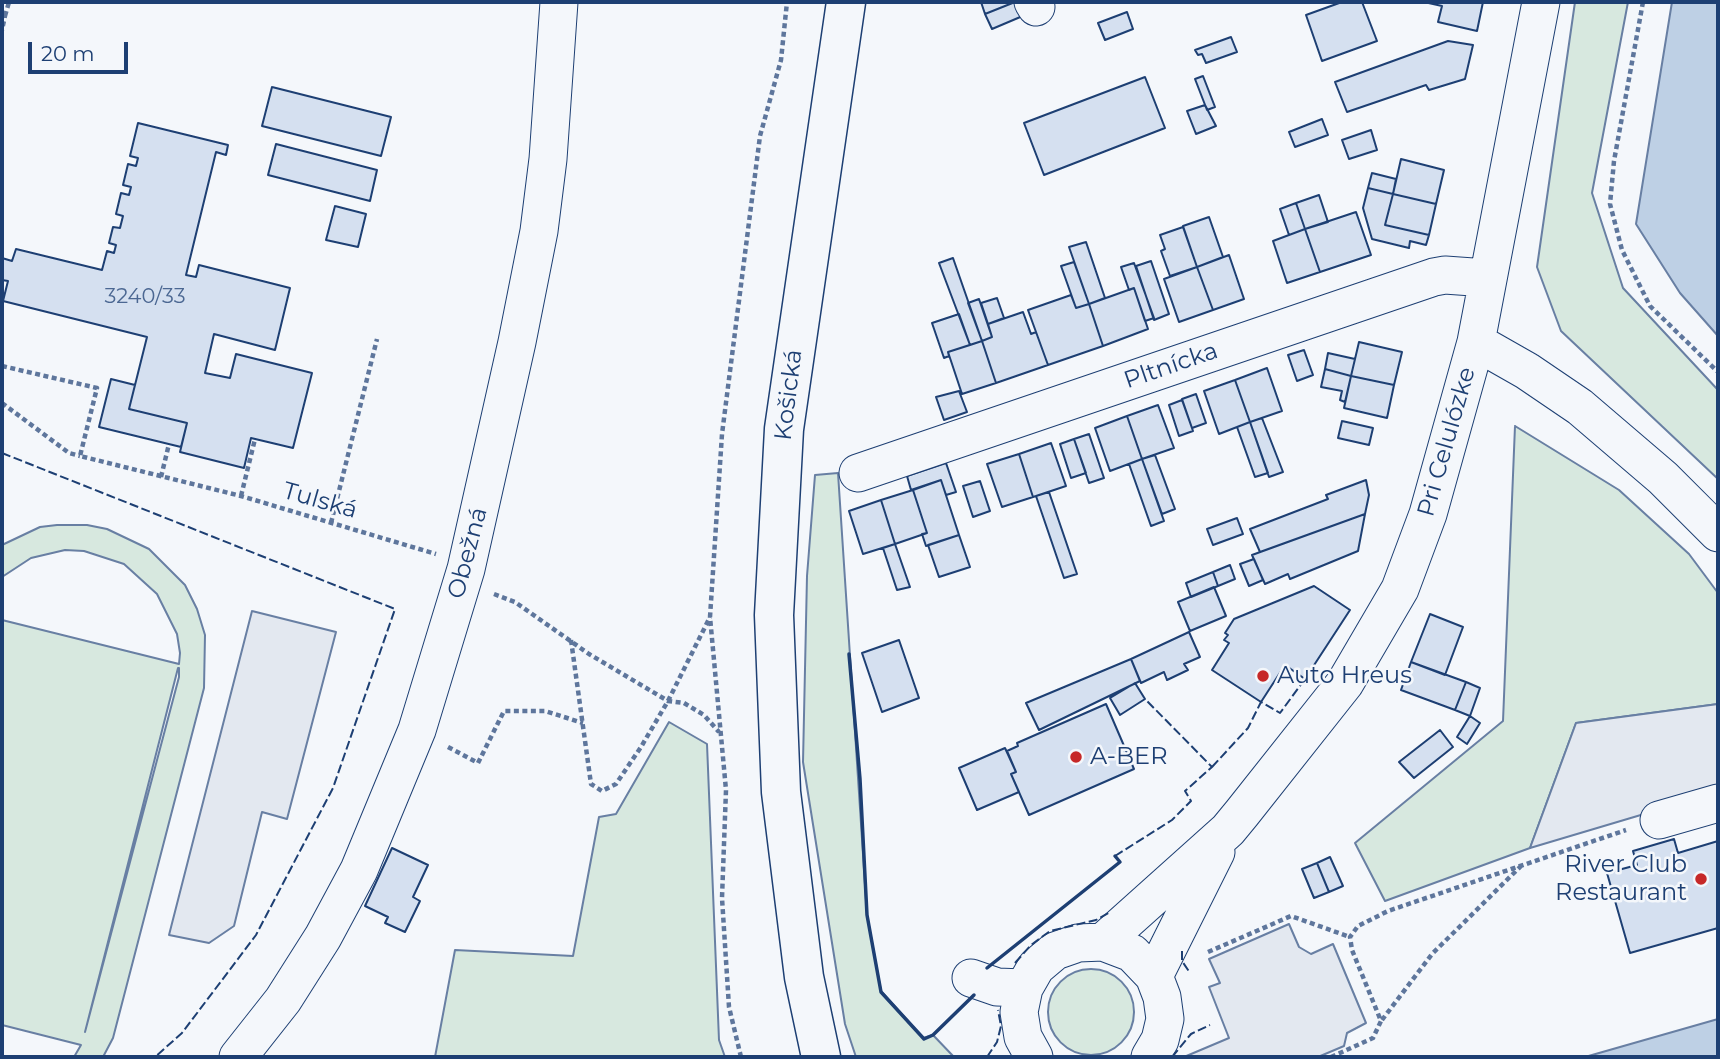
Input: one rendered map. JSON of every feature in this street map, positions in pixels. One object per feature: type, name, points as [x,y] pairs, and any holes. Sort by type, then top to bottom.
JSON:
[{"type":"main road","name":"Košická","points":[[818,1042],[792,894],[781,792],[774,615],[782,453],[846,2]]},
{"type":"street","name":"Obežná","points":[[237,1057],[283,999],[323,937],[359,870],[417,730],[466,569],[493,457],[539,231],[556,86],[559,2]]},
{"type":"street","name":"Pri Celulózke","points":[[1103,942],[1228,830],[1302,741],[1345,683],[1399,589],[1428,514],[1476,342],[1541,2]]},
{"type":"street","name":"Pltnícka","points":[[858,473],[1434,277],[1445,275],[1487,278]]},
{"type":"street","points":[[1476,342],[1527,371],[1580,407],[1663,478],[1718,534]]},
{"type":"street","points":[[1658,820],[1718,803]]},
{"type":"street","name":"Pri Celulózke","points":[[1154,976],[1228,830]]},
{"type":"street","points":[[1021,1051],[1019,1013],[1024,988],[1036,967],[1055,951],[1078,943],[1103,942],[1132,953],[1154,976],[1162,997],[1165,1019],[1160,1040],[1150,1057]]},
{"type":"street","points":[[971,978],[997,987],[1024,988]]},
{"type":"path","points":[[2,30],[9,2]]},
{"type":"path","points":[[741,1057],[730,1007],[723,912],[726,790],[710,617],[722,434],[760,136],[781,60],[787,2]]},
{"type":"path","points":[[1643,2],[1614,161],[1610,204],[1622,250],[1650,306],[1718,372]]},
{"type":"path","points":[[331,523],[377,340]]},
{"type":"path","points":[[2,366],[97,388],[79,456]]},
{"type":"path","name":"Tulská","points":[[2,403],[69,453],[241,496],[426,549],[466,569]]},
{"type":"path","points":[[241,496],[256,439]]},
{"type":"path","points":[[161,477],[169,444]]},
{"type":"path","points":[[515,602],[589,654],[668,701],[684,703],[704,715],[719,732]]},
{"type":"path","points":[[571,639],[591,783],[602,791],[616,784],[668,701],[710,617]]},
{"type":"path","points":[[417,730],[478,763],[504,710],[545,711],[584,723]]},
{"type":"path","points":[[1381,1021],[1352,950],[1350,937],[1358,926],[1370,918],[1524,863],[1658,820]]},
{"type":"path","points":[[1331,1057],[1373,1038],[1381,1021],[1432,954],[1524,863]]},
{"type":"path","points":[[1208,952],[1291,916],[1350,937]]},
{"type":"shaded area","points":[[1575,2],[1628,2],[1592,193],[1623,288],[1718,390],[1718,479],[1561,331],[1537,267]]},
{"type":"shaded area","points":[[1515,426],[1619,490],[1689,554],[1718,593],[1718,704],[1576,723],[1530,848],[1385,901],[1355,843],[1503,721]]},
{"type":"shaded area","points":[[838,473],[867,915],[881,991],[923,1038],[933,1035],[954,1057],[856,1057],[845,1024],[803,762],[807,576],[815,475]]},
{"type":"shaded area","points":[[87,525],[107,529],[149,549],[185,585],[197,609],[205,635],[204,688],[113,1038],[103,1057],[74,1057],[81,1045],[2,1025],[2,620],[179,664],[180,653],[177,634],[157,594],[124,564],[84,551],[65,550],[31,558],[2,577],[2,545],[40,527]],"holes":[[[178,668],[179,677],[85,1032]]]},
{"type":"shaded area","points":[[252,611],[336,632],[287,819],[262,812],[234,926],[209,943],[169,935]]},
{"type":"shaded area","points":[[1718,704],[1718,792],[1530,848],[1576,723]]},
{"type":"shaded area","points":[[669,722],[707,744],[719,1040],[725,1057],[435,1057],[455,950],[573,956],[599,817],[616,814]]},
{"type":"shaded area","points":[[1289,924],[1299,947],[1311,954],[1333,944],[1366,1023],[1347,1033],[1344,1046],[1318,1057],[1184,1057],[1229,1038],[1209,987],[1220,983],[1209,959]]},
{"type":"shaded area","points":[[1083,969],[1099,969],[1122,981],[1131,995],[1134,1012],[1131,1029],[1122,1043],[1099,1055],[1083,1055],[1067,1048],[1055,1036],[1048,1020],[1048,1004],[1055,988],[1067,976]]},
{"type":"water","points":[[1672,2],[1718,2],[1718,336],[1680,293],[1636,224]]},
{"type":"water","points":[[1718,1019],[1718,1057],[1585,1057]]},
{"type":"building","points":[[981,2],[1015,2],[985,14]]},
{"type":"building","points":[[1015,2],[1025,15],[992,29],[985,14]]},
{"type":"building","points":[[1342,2],[1362,2],[1377,41],[1322,61],[1306,15]]},
{"type":"building","points":[[1424,2],[1483,2],[1477,31],[1438,22],[1442,6]]},
{"type":"building","points":[[1127,12],[1133,29],[1105,40],[1098,23]]},
{"type":"building","points":[[1231,37],[1237,52],[1206,63],[1202,54],[1198,55],[1195,50]]},
{"type":"building","points":[[1448,41],[1473,45],[1465,79],[1429,90],[1426,85],[1347,112],[1335,82]]},
{"type":"building","points":[[1203,76],[1215,107],[1207,110],[1195,79]]},
{"type":"building","points":[[1145,77],[1165,128],[1044,175],[1024,123]]},
{"type":"building","points":[[272,87],[391,117],[381,156],[262,126]]},
{"type":"building","points":[[1205,105],[1216,126],[1196,134],[1187,111]]},
{"type":"building","points":[[1322,119],[1328,135],[1295,147],[1289,132]]},
{"type":"building","points":[[138,123],[228,145],[226,155],[216,152],[186,275],[196,277],[199,265],[290,288],[275,350],[214,334],[205,373],[230,378],[236,354],[312,373],[293,448],[251,438],[244,468],[180,452],[187,423],[129,409],[147,337],[3,301],[8,281],[2,280],[2,258],[12,261],[16,249],[102,270],[107,251],[114,253],[116,245],[109,243],[113,227],[120,228],[123,216],[116,214],[121,193],[129,195],[131,187],[123,185],[128,164],[136,166],[138,158],[130,156]]},
{"type":"building","points":[[1371,130],[1377,150],[1349,159],[1342,140]]},
{"type":"building","points":[[276,144],[377,170],[370,201],[268,175]]},
{"type":"building","points":[[1401,159],[1444,170],[1436,204],[1393,194]]},
{"type":"building","points":[[1372,173],[1396,179],[1393,194],[1368,188]]},
{"type":"building","points":[[1368,188],[1393,194],[1385,225],[1429,235],[1426,245],[1410,241],[1409,248],[1372,239],[1363,208]]},
{"type":"building","points":[[1393,194],[1436,204],[1429,235],[1385,225]]},
{"type":"building","points":[[1319,195],[1328,222],[1305,229],[1296,203]]},
{"type":"building","points":[[1296,203],[1305,229],[1289,235],[1280,209]]},
{"type":"building","points":[[335,206],[366,214],[358,247],[326,240]]},
{"type":"building","points":[[1356,212],[1371,255],[1320,272],[1305,229]]},
{"type":"building","points":[[1209,217],[1223,257],[1197,267],[1183,226]]},
{"type":"building","points":[[1183,227],[1197,267],[1170,276],[1161,251],[1165,249],[1160,235]]},
{"type":"building","points":[[1305,229],[1320,272],[1287,283],[1273,241]]},
{"type":"building","points":[[1086,242],[1105,298],[1089,304],[1069,247]]},
{"type":"building","points":[[1229,255],[1244,299],[1213,310],[1197,267]]},
{"type":"building","points":[[953,258],[982,341],[970,345],[939,263]]},
{"type":"building","points":[[1151,261],[1169,314],[1154,320],[1136,266]]},
{"type":"building","points":[[1074,262],[1089,304],[1076,308],[1061,266]]},
{"type":"building","points":[[1134,263],[1154,318],[1145,321],[1134,288],[1129,290],[1121,267]]},
{"type":"building","points":[[1197,267],[1213,310],[1179,322],[1164,279]]},
{"type":"building","points":[[1134,288],[1148,329],[1103,346],[1089,304]]},
{"type":"building","points":[[1071,295],[1076,308],[1089,304],[1103,346],[1048,365],[1028,310]]},
{"type":"building","points":[[997,298],[1004,318],[988,324],[981,303]]},
{"type":"building","points":[[979,299],[992,337],[982,341],[968,303]]},
{"type":"building","points":[[1023,312],[1031,334],[1036,332],[1048,365],[996,383],[982,341],[992,337],[988,324]]},
{"type":"building","points":[[959,314],[970,345],[948,352],[949,356],[944,358],[932,323]]},
{"type":"building","points":[[982,341],[996,383],[962,394],[948,352]]},
{"type":"building","points":[[1359,342],[1402,352],[1394,385],[1351,376]]},
{"type":"building","points":[[1304,350],[1313,375],[1297,381],[1288,355]]},
{"type":"building","points":[[1328,353],[1355,359],[1351,376],[1325,369]]},
{"type":"building","points":[[1267,368],[1282,411],[1250,422],[1235,380]]},
{"type":"building","points":[[1325,369],[1351,376],[1345,402],[1340,400],[1342,391],[1321,387]]},
{"type":"building","points":[[1351,376],[1394,385],[1387,418],[1344,408]]},
{"type":"building","points":[[111,379],[135,385],[129,409],[187,423],[181,447],[99,427]]},
{"type":"building","points":[[1235,380],[1250,422],[1219,434],[1204,391]]},
{"type":"building","points":[[959,391],[967,412],[944,420],[936,397]]},
{"type":"building","points":[[1196,394],[1206,423],[1192,428],[1182,399]]},
{"type":"building","points":[[1182,400],[1193,431],[1179,436],[1169,405]]},
{"type":"building","points":[[1158,405],[1174,448],[1142,459],[1127,416]]},
{"type":"building","points":[[1127,416],[1142,459],[1110,471],[1095,428]]},
{"type":"building","points":[[1262,418],[1283,472],[1269,477],[1250,422]]},
{"type":"building","points":[[1342,421],[1373,428],[1369,445],[1338,438]]},
{"type":"building","points":[[1250,422],[1268,473],[1255,477],[1237,427]]},
{"type":"building","points":[[1089,434],[1104,478],[1089,483],[1074,439]]},
{"type":"building","points":[[1074,439],[1086,473],[1071,478],[1060,444]]},
{"type":"building","points":[[1051,443],[1066,486],[1033,497],[1019,454]]},
{"type":"building","points":[[1019,454],[1033,497],[1002,507],[987,464]]},
{"type":"building","points":[[1155,455],[1175,509],[1162,514],[1142,459]]},
{"type":"building","points":[[1142,459],[1164,521],[1151,526],[1129,464]]},
{"type":"building","points":[[946,463],[956,492],[946,495],[941,480],[911,490],[907,476]]},
{"type":"building","points":[[941,480],[959,535],[926,546],[922,534],[927,533],[913,490]]},
{"type":"building","points":[[1366,480],[1369,495],[1365,514],[1260,552],[1250,529],[1328,499],[1326,495]]},
{"type":"building","points":[[980,481],[990,511],[973,517],[963,486]]},
{"type":"building","points":[[913,490],[927,533],[895,544],[881,500]]},
{"type":"building","points":[[1049,492],[1077,574],[1064,578],[1036,496]]},
{"type":"building","points":[[881,500],[895,544],[863,554],[849,511]]},
{"type":"building","points":[[1365,514],[1358,551],[1290,579],[1288,574],[1265,584],[1252,555]]},
{"type":"building","points":[[1237,518],[1243,534],[1213,545],[1207,529]]},
{"type":"building","points":[[959,535],[970,567],[939,577],[928,545]]},
{"type":"building","points":[[895,544],[910,587],[897,590],[883,548]]},
{"type":"building","points":[[1254,559],[1263,580],[1249,586],[1240,564]]},
{"type":"building","points":[[1230,565],[1235,579],[1218,586],[1213,572]]},
{"type":"building","points":[[1213,572],[1218,586],[1191,597],[1186,583]]},
{"type":"building","points":[[1314,586],[1350,610],[1305,679],[1285,665],[1261,702],[1212,670],[1229,643],[1224,640],[1228,635],[1225,633],[1234,619]]},
{"type":"building","points":[[1214,587],[1226,616],[1190,631],[1178,602]]},
{"type":"building","points":[[1430,614],[1463,627],[1445,675],[1411,662]]},
{"type":"building","points":[[1189,632],[1200,657],[1184,664],[1188,670],[1167,680],[1164,672],[1141,683],[1131,659]]},
{"type":"building","points":[[899,640],[919,698],[882,712],[862,653]]},
{"type":"building","points":[[1131,659],[1140,681],[1039,730],[1026,703]]},
{"type":"building","points":[[1411,662],[1466,682],[1455,710],[1401,690]]},
{"type":"building","points":[[1466,682],[1480,688],[1470,716],[1455,710]]},
{"type":"building","points":[[1135,683],[1145,699],[1120,715],[1110,698]]},
{"type":"building","points":[[1106,704],[1134,769],[1029,815],[1011,774],[1016,772],[1007,751],[1018,746],[1017,743]]},
{"type":"building","points":[[1470,716],[1480,723],[1467,744],[1457,737]]},
{"type":"building","points":[[1440,730],[1453,747],[1414,778],[1399,762]]},
{"type":"building","points":[[1005,748],[1016,772],[1011,774],[1019,792],[977,810],[959,768]]},
{"type":"building","points":[[1674,839],[1678,853],[1718,841],[1718,928],[1630,953],[1607,873],[1637,865],[1633,851]]},
{"type":"building","points":[[392,848],[428,865],[413,897],[420,901],[405,932],[385,923],[388,917],[365,906]]},
{"type":"building","points":[[1330,857],[1343,886],[1329,892],[1317,863]]},
{"type":"building","points":[[1317,863],[1329,892],[1314,898],[1302,869]]},
{"type":"fence","points":[[2,453],[395,609],[333,788],[256,935],[182,1033],[155,1057]]},
{"type":"fence","points":[[1212,767],[1248,728],[1261,702],[1280,713],[1305,679]]},
{"type":"fence","points":[[1115,856],[1172,820],[1191,801],[1185,791],[1212,767],[1145,699]]},
{"type":"fence","points":[[1015,963],[1031,945],[1050,931],[1096,920],[1110,912]]},
{"type":"fence","points":[[1182,951],[1182,961],[1190,973]]},
{"type":"fence","points":[[987,1057],[997,1042],[1001,1026],[998,1010]]},
{"type":"fence","points":[[1172,1057],[1191,1034],[1210,1025]]},
{"type":"wall","points":[[849,654],[860,779],[867,915],[881,992],[924,1039],[933,1035],[974,995]]},
{"type":"wall","points":[[987,968],[1120,862],[1115,856]]},
{"type":"place","name":"Auto Hreus","points":[[1263,676]]},
{"type":"place","name":"A-BER","points":[[1076,757]]},
{"type":"place","name":"River Club Restaurant","points":[[1701,879]]}]
